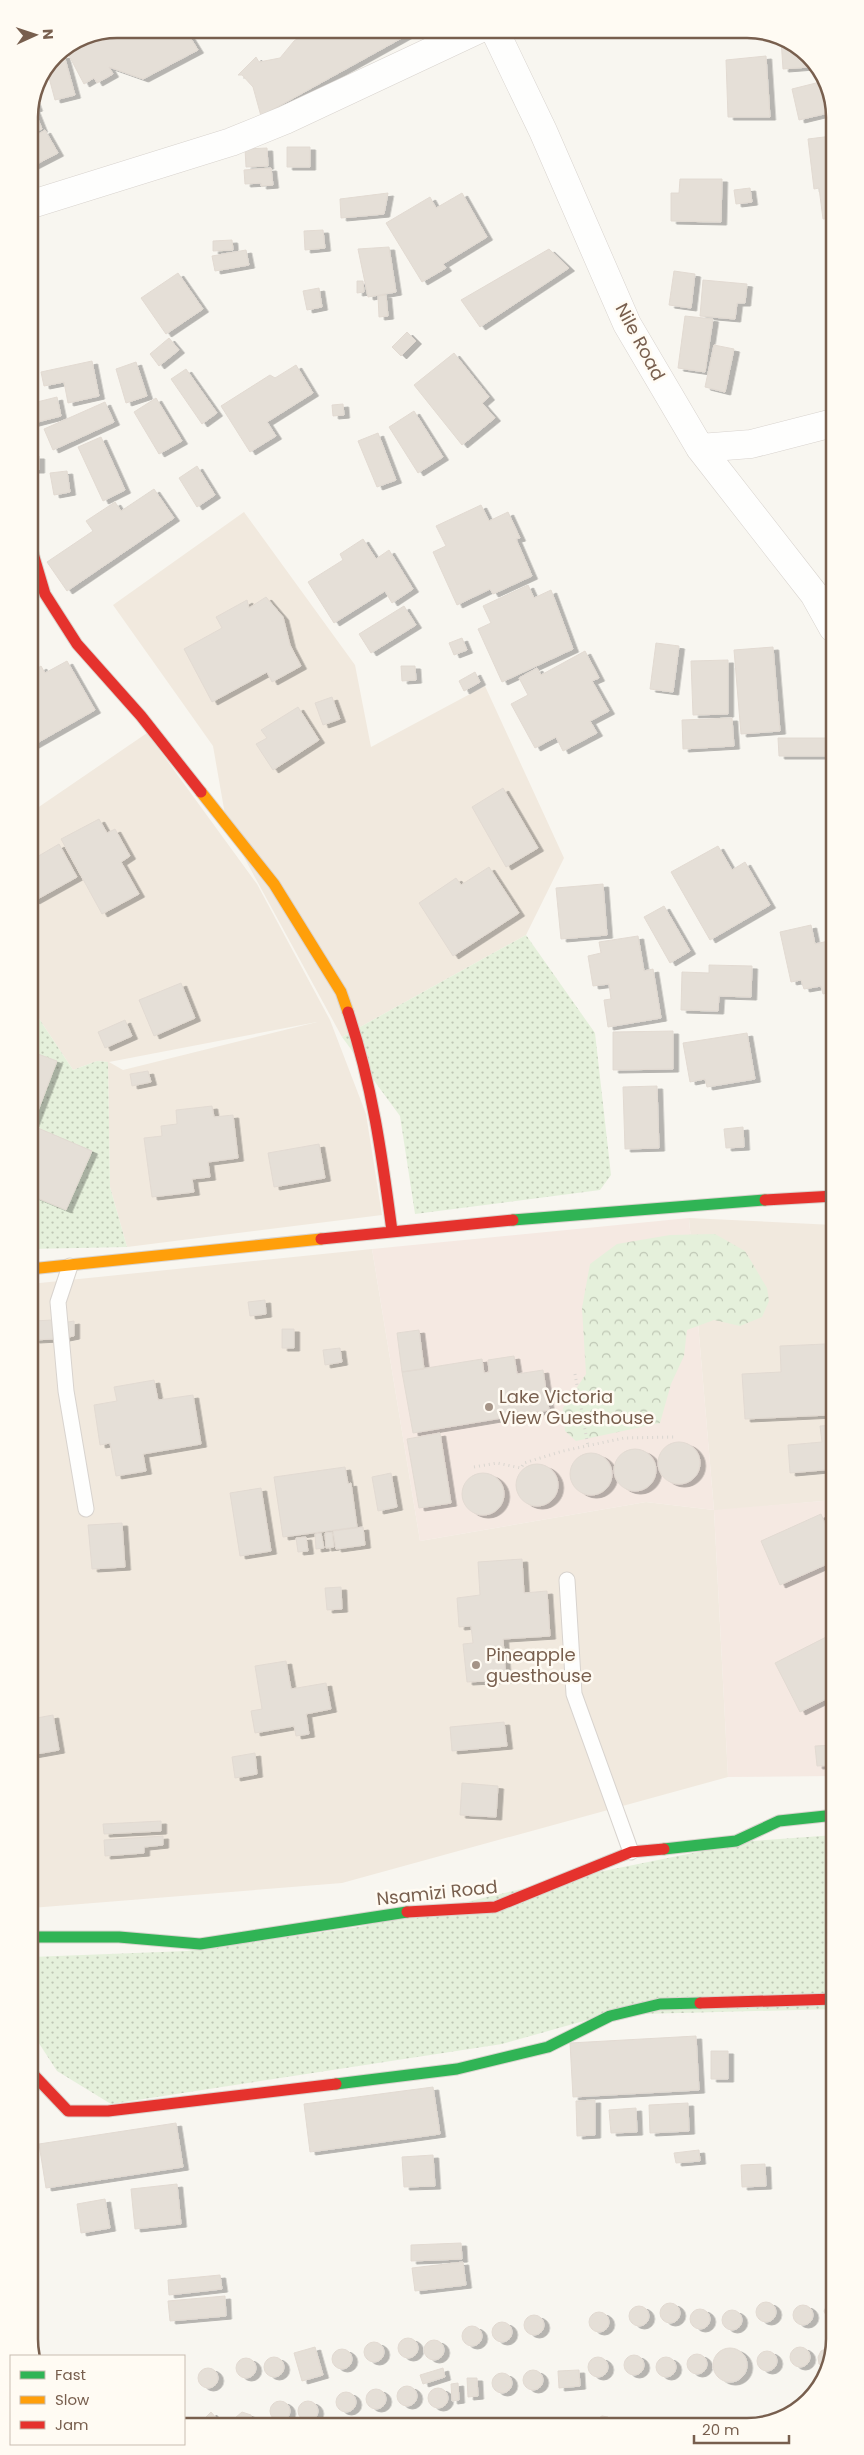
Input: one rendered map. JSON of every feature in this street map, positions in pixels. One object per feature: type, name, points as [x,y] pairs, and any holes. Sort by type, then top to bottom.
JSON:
[{"type":"street","points":[[38,202],[231,142],[285,120],[461,38]]},
{"type":"street","name":"Nile Road","points":[[498,38],[543,131],[627,324],[700,448],[814,594],[826,615]]},
{"type":"street","points":[[700,448],[751,444],[826,425]]},
{"type":"street","points":[[38,567],[46,594],[77,644],[141,716],[274,884],[342,992],[361,1051],[378,1125],[392,1231]]},
{"type":"street","points":[[38,1268],[392,1231],[696,1204],[826,1196]]},
{"type":"street","name":"Nsamizi Road","points":[[38,1938],[119,1937],[200,1944],[318,1927],[393,1913],[495,1908],[631,1852],[736,1841],[779,1821],[826,1816]]},
{"type":"street","points":[[38,2078],[68,2111],[108,2111],[457,2070],[548,2047],[610,2016],[660,2004],[826,1999]]},
{"type":"lane","points":[[70,1266],[58,1302],[66,1391],[86,1509]]},
{"type":"lane","points":[[567,1580],[574,1694],[631,1852]]},
{"type":"path","points":[[575,1374],[588,1446]]},
{"type":"path","points":[[474,1468],[497,1462],[520,1468],[524,1463],[624,1438],[674,1437]]},
{"type":"shaded area","points":[[244,512],[355,665],[371,747],[485,686],[564,858],[526,935],[342,1037],[227,826],[213,746],[113,605]]},
{"type":"shaded area","points":[[147,733],[257,884],[330,1020],[366,1114],[382,1215],[127,1247],[110,1187],[108,1062],[97,1061],[73,1070],[38,1017],[38,808]],"holes":[[[317,1022],[123,1070],[109,1062]]]},
{"type":"shaded area","points":[[689,1218],[826,1225],[826,1501],[714,1511],[728,1777],[342,1883],[38,1907],[38,1283],[372,1249],[420,1541],[646,1502],[714,1510]]},
{"type":"shaded area","points":[[689,1218],[714,1510],[646,1502],[420,1541],[372,1249]]},
{"type":"shaded area","points":[[826,1501],[826,1776],[728,1777],[714,1510]]},
{"type":"green space","points":[[526,935],[595,1033],[611,1175],[600,1190],[415,1214],[400,1116],[342,1037]]},
{"type":"green space","points":[[38,1017],[73,1070],[97,1061],[108,1062],[110,1187],[127,1247],[38,1249]]},
{"type":"green space","points":[[715,1234],[745,1251],[767,1288],[769,1301],[762,1317],[740,1326],[714,1320],[687,1330],[684,1356],[671,1384],[660,1423],[576,1441],[565,1431],[563,1408],[586,1374],[582,1308],[590,1264],[617,1244],[670,1235]]},
{"type":"green space","points":[[826,1836],[826,2009],[605,2015],[502,2044],[111,2104],[57,2071],[38,2042],[38,1957],[187,1951],[359,1927],[564,1879],[752,1841]]},
{"type":"building","points":[[191,38],[198,50],[143,79],[109,67],[113,74],[97,83],[94,78],[84,84],[68,54],[77,48],[101,39]]},
{"type":"building","points":[[298,38],[402,38],[261,116],[253,87],[242,75],[238,75],[256,57],[259,62],[280,58]]},
{"type":"building","points":[[781,46],[796,54],[809,67],[783,69]]},
{"type":"building","points":[[766,56],[770,117],[728,117],[726,60]]},
{"type":"building","points":[[64,57],[75,95],[55,100],[49,77]]},
{"type":"building","points":[[818,82],[824,96],[826,113],[799,120],[792,89]]},
{"type":"building","points":[[38,119],[42,129],[38,131]]},
{"type":"building","points":[[45,130],[58,153],[38,163],[38,134]]},
{"type":"building","points":[[826,137],[826,219],[823,219],[819,188],[814,189],[808,139]]},
{"type":"building","points":[[287,147],[310,147],[310,167],[287,167]]},
{"type":"building","points":[[267,148],[268,166],[246,167],[245,149]]},
{"type":"building","points":[[271,168],[273,185],[261,186],[261,183],[245,184],[244,170]]},
{"type":"building","points":[[680,179],[722,179],[721,222],[671,221],[671,193],[679,193]]},
{"type":"building","points":[[750,188],[752,202],[736,204],[734,190]]},
{"type":"building","points":[[388,193],[384,214],[341,218],[340,199]]},
{"type":"building","points":[[462,193],[487,237],[443,264],[446,268],[422,282],[386,223],[430,197],[436,208]]},
{"type":"building","points":[[323,230],[325,248],[305,250],[304,231]]},
{"type":"building","points":[[232,240],[233,250],[213,251],[213,241]]},
{"type":"building","points":[[389,247],[396,292],[368,297],[358,249]]},
{"type":"building","points":[[549,249],[569,268],[480,327],[461,300]]},
{"type":"building","points":[[246,250],[249,265],[215,271],[212,256]]},
{"type":"building","points":[[674,271],[695,274],[691,308],[669,305]]},
{"type":"building","points":[[178,273],[203,309],[166,334],[141,298]]},
{"type":"building","points":[[703,280],[747,284],[745,303],[737,303],[735,319],[700,316]]},
{"type":"building","points":[[357,281],[363,281],[364,292],[357,293]]},
{"type":"building","points":[[319,288],[322,307],[307,310],[303,291]]},
{"type":"building","points":[[386,295],[388,316],[379,317],[378,296]]},
{"type":"building","points":[[685,316],[713,319],[705,372],[678,368]]},
{"type":"building","points":[[407,332],[416,341],[401,356],[392,347]]},
{"type":"building","points":[[169,338],[179,350],[159,366],[150,354]]},
{"type":"building","points":[[714,345],[734,349],[725,392],[705,387]]},
{"type":"building","points":[[454,353],[489,397],[482,403],[495,418],[462,445],[414,385]]},
{"type":"building","points":[[92,361],[99,396],[68,403],[64,382],[44,386],[41,372]]},
{"type":"building","points":[[136,362],[147,396],[126,403],[116,369]]},
{"type":"building","points":[[296,365],[313,393],[267,422],[276,436],[250,452],[221,406],[270,375],[275,378]]},
{"type":"building","points":[[186,369],[217,413],[202,424],[171,379]]},
{"type":"building","points":[[57,397],[61,416],[38,422],[38,402]]},
{"type":"building","points":[[156,398],[182,441],[159,454],[134,412]]},
{"type":"building","points":[[105,402],[114,422],[53,450],[44,429]]},
{"type":"building","points":[[343,404],[344,415],[333,416],[332,405]]},
{"type":"building","points":[[414,411],[443,457],[418,473],[389,427]]},
{"type":"building","points":[[378,433],[396,480],[377,487],[358,441]]},
{"type":"building","points":[[101,437],[125,490],[103,501],[78,447]]},
{"type":"building","points":[[197,466],[215,495],[197,507],[179,478]]},
{"type":"building","points":[[67,471],[70,492],[54,495],[50,473]]},
{"type":"building","points":[[154,489],[174,518],[67,591],[47,562],[93,531],[86,521],[115,502],[121,511]]},
{"type":"building","points":[[481,505],[489,521],[508,512],[520,538],[516,539],[532,576],[493,594],[490,589],[457,605],[433,552],[446,546],[436,526]]},
{"type":"building","points":[[363,539],[376,559],[389,550],[413,589],[392,603],[385,591],[334,623],[308,582],[343,560],[340,554]]},
{"type":"building","points":[[528,585],[534,598],[551,590],[573,649],[502,682],[478,629],[491,623],[483,606]]},
{"type":"building","points":[[266,597],[283,617],[290,645],[301,666],[272,682],[267,672],[212,702],[184,649],[222,628],[216,617],[247,600],[249,608]]},
{"type":"building","points":[[404,606],[416,625],[371,653],[359,634]]},
{"type":"building","points":[[462,638],[467,650],[454,655],[449,643]]},
{"type":"building","points":[[656,643],[679,646],[673,692],[650,689]]},
{"type":"building","points":[[773,647],[780,731],[741,734],[734,650]]},
{"type":"building","points":[[585,651],[599,678],[592,681],[609,711],[590,721],[597,733],[563,751],[556,737],[535,748],[511,704],[528,695],[519,678],[537,668],[541,675]]},
{"type":"building","points":[[728,660],[728,714],[693,715],[691,661]]},
{"type":"building","points":[[67,661],[95,710],[38,742],[38,668],[41,666],[45,673]]},
{"type":"building","points":[[401,666],[415,666],[416,680],[402,681]]},
{"type":"building","points":[[475,672],[480,682],[464,691],[459,681]]},
{"type":"building","points":[[332,697],[340,719],[323,725],[315,703]]},
{"type":"building","points":[[298,707],[319,740],[273,770],[256,744],[267,738],[261,730]]},
{"type":"building","points":[[732,718],[734,746],[683,749],[682,720]]},
{"type":"building","points":[[778,738],[826,738],[826,756],[779,756]]},
{"type":"building","points":[[503,788],[538,848],[506,867],[472,807]]},
{"type":"building","points":[[99,819],[107,833],[115,829],[130,856],[121,862],[139,894],[102,914],[61,839]]},
{"type":"building","points":[[59,844],[77,877],[38,899],[38,856]]},
{"type":"building","points":[[718,846],[732,870],[745,862],[770,905],[710,940],[671,872]]},
{"type":"building","points":[[489,867],[519,913],[453,956],[419,903],[456,878],[461,885]]},
{"type":"building","points":[[603,884],[607,935],[561,939],[556,888]]},
{"type":"building","points":[[664,906],[690,951],[670,963],[644,917]]},
{"type":"building","points":[[811,925],[815,944],[826,942],[826,993],[823,994],[821,986],[804,989],[801,980],[791,982],[780,932]]},
{"type":"building","points":[[638,936],[644,971],[653,969],[661,1018],[608,1027],[604,1000],[611,999],[609,984],[593,986],[588,956],[601,953],[599,942]]},
{"type":"building","points":[[709,965],[752,966],[751,997],[719,996],[718,1011],[681,1010],[682,972],[709,973]]},
{"type":"building","points":[[181,983],[195,1018],[154,1036],[139,1000]]},
{"type":"building","points":[[125,1020],[132,1036],[105,1048],[98,1032]]},
{"type":"building","points":[[673,1031],[673,1069],[613,1070],[613,1032]]},
{"type":"building","points":[[747,1033],[755,1079],[707,1087],[705,1079],[690,1082],[683,1043]]},
{"type":"building","points":[[38,1054],[57,1061],[38,1111]]},
{"type":"building","points":[[148,1071],[151,1082],[132,1086],[130,1074]]},
{"type":"building","points":[[657,1086],[659,1148],[625,1149],[623,1087]]},
{"type":"building","points":[[212,1106],[214,1117],[233,1115],[238,1158],[208,1162],[210,1177],[192,1179],[194,1192],[152,1197],[144,1138],[162,1136],[161,1126],[177,1124],[176,1110]]},
{"type":"building","points":[[743,1127],[744,1147],[726,1148],[724,1129]]},
{"type":"building","points":[[38,1128],[92,1151],[66,1210],[38,1198]]},
{"type":"building","points":[[319,1144],[325,1178],[274,1187],[268,1153]]},
{"type":"building","points":[[265,1300],[266,1314],[250,1316],[248,1302]]},
{"type":"building","points":[[52,1320],[53,1339],[38,1340],[38,1321]]},
{"type":"building","points":[[74,1321],[74,1336],[64,1338],[62,1323]]},
{"type":"building","points":[[282,1329],[294,1329],[294,1348],[282,1348]]},
{"type":"building","points":[[419,1330],[424,1369],[402,1372],[397,1333]]},
{"type":"building","points":[[825,1344],[826,1415],[745,1419],[742,1374],[781,1372],[780,1346]]},
{"type":"building","points":[[340,1348],[342,1362],[325,1365],[323,1350]]},
{"type":"building","points":[[514,1356],[517,1374],[543,1370],[549,1410],[413,1433],[402,1372],[482,1359],[484,1373],[489,1372],[488,1360]]},
{"type":"building","points":[[154,1380],[158,1400],[193,1395],[201,1444],[143,1454],[146,1471],[116,1476],[110,1443],[100,1445],[94,1405],[117,1401],[114,1387]]},
{"type":"building","points":[[820,1426],[826,1426],[826,1470],[790,1473],[788,1445],[822,1442]]},
{"type":"building","points":[[440,1433],[451,1503],[419,1508],[407,1439]]},
{"type":"building","points":[[683,1442],[691,1445],[697,1451],[700,1463],[697,1475],[691,1481],[675,1484],[667,1481],[661,1475],[658,1459],[661,1451],[667,1445]]},
{"type":"building","points":[[639,1449],[647,1452],[653,1458],[656,1470],[653,1482],[647,1488],[631,1491],[623,1488],[617,1482],[614,1466],[617,1458],[623,1452]]},
{"type":"building","points":[[595,1453],[603,1456],[609,1462],[612,1474],[609,1486],[603,1492],[587,1495],[579,1492],[573,1486],[570,1470],[573,1462],[579,1456]]},
{"type":"building","points":[[541,1464],[549,1467],[555,1473],[558,1485],[555,1497],[549,1503],[533,1506],[525,1503],[519,1497],[516,1481],[519,1473],[525,1467]]},
{"type":"building","points":[[345,1467],[348,1484],[351,1483],[357,1527],[283,1537],[274,1477]]},
{"type":"building","points":[[391,1473],[397,1507],[378,1511],[372,1477]]},
{"type":"building","points":[[487,1473],[495,1476],[501,1482],[504,1494],[501,1506],[495,1512],[479,1515],[471,1512],[465,1506],[462,1490],[465,1482],[471,1476]]},
{"type":"building","points":[[261,1488],[271,1551],[240,1556],[230,1493]]},
{"type":"building","points":[[821,1514],[826,1526],[826,1565],[780,1585],[761,1541]]},
{"type":"building","points":[[122,1523],[125,1567],[92,1569],[88,1525]]},
{"type":"building","points":[[363,1527],[365,1545],[336,1549],[333,1531]]},
{"type":"building","points":[[332,1532],[334,1547],[326,1548],[325,1533]]},
{"type":"building","points":[[321,1533],[324,1548],[316,1549],[315,1534]]},
{"type":"building","points":[[306,1537],[308,1551],[298,1552],[296,1538]]},
{"type":"building","points":[[522,1559],[524,1593],[547,1591],[550,1636],[503,1639],[506,1680],[467,1682],[463,1644],[473,1643],[471,1626],[459,1627],[457,1598],[480,1595],[478,1562]]},
{"type":"building","points":[[341,1587],[342,1609],[327,1610],[325,1588]]},
{"type":"building","points":[[826,1637],[826,1699],[800,1712],[775,1663]]},
{"type":"building","points":[[286,1661],[291,1689],[326,1683],[331,1709],[306,1714],[309,1734],[296,1736],[294,1726],[255,1733],[251,1711],[262,1709],[255,1666]]},
{"type":"building","points":[[53,1715],[59,1750],[38,1754],[38,1718]]},
{"type":"building","points":[[504,1722],[507,1746],[452,1751],[450,1727]]},
{"type":"building","points":[[826,1745],[826,1765],[817,1766],[815,1746]]},
{"type":"building","points":[[255,1753],[257,1774],[235,1778],[232,1757]]},
{"type":"building","points":[[462,1783],[498,1786],[496,1817],[460,1815]]},
{"type":"building","points":[[161,1821],[161,1831],[104,1834],[103,1824]]},
{"type":"building","points":[[163,1836],[163,1845],[144,1847],[144,1853],[105,1856],[104,1840]]},
{"type":"building","points":[[696,2036],[699,2090],[573,2097],[570,2043]]},
{"type":"building","points":[[711,2051],[728,2051],[728,2079],[711,2079]]},
{"type":"building","points":[[433,2087],[440,2134],[310,2152],[304,2104]]},
{"type":"building","points":[[595,2100],[595,2135],[577,2136],[576,2101]]},
{"type":"building","points":[[688,2103],[689,2131],[650,2133],[649,2105]]},
{"type":"building","points":[[636,2108],[637,2132],[611,2133],[609,2110]]},
{"type":"building","points":[[176,2123],[183,2167],[46,2188],[39,2144]]},
{"type":"building","points":[[699,2150],[700,2161],[676,2163],[674,2153]]},
{"type":"building","points":[[433,2155],[435,2186],[404,2187],[402,2157]]},
{"type":"building","points":[[765,2164],[766,2186],[742,2187],[741,2165]]},
{"type":"building","points":[[177,2184],[181,2224],[135,2229],[131,2189]]},
{"type":"building","points":[[105,2199],[110,2228],[81,2233],[77,2204]]},
{"type":"building","points":[[461,2243],[462,2259],[411,2261],[411,2245]]},
{"type":"building","points":[[463,2262],[466,2285],[415,2291],[412,2268]]},
{"type":"building","points":[[220,2275],[222,2289],[169,2295],[168,2280]]},
{"type":"building","points":[[225,2296],[226,2316],[170,2321],[168,2301]]},
{"type":"building","points":[[766,2302],[773,2305],[776,2312],[773,2319],[766,2322],[759,2319],[756,2312],[759,2305]]},
{"type":"building","points":[[670,2303],[677,2306],[680,2313],[677,2320],[670,2323],[663,2320],[660,2313],[663,2306]]},
{"type":"building","points":[[803,2305],[810,2308],[813,2315],[810,2322],[803,2325],[796,2322],[793,2315],[796,2308]]},
{"type":"building","points":[[639,2306],[646,2309],[649,2316],[646,2323],[639,2326],[632,2323],[629,2316],[632,2309]]},
{"type":"building","points":[[700,2309],[707,2312],[710,2319],[707,2326],[700,2329],[693,2326],[690,2319],[693,2312]]},
{"type":"building","points":[[732,2310],[739,2313],[742,2320],[739,2327],[732,2330],[725,2327],[722,2320],[725,2313]]},
{"type":"building","points":[[599,2312],[606,2315],[609,2322],[606,2329],[599,2332],[592,2329],[589,2322],[592,2315]]},
{"type":"building","points":[[534,2315],[541,2318],[544,2325],[541,2332],[534,2335],[527,2332],[524,2325],[527,2318]]},
{"type":"building","points":[[502,2322],[509,2325],[512,2332],[509,2339],[502,2342],[495,2339],[492,2332],[495,2325]]},
{"type":"building","points":[[472,2326],[479,2329],[482,2336],[479,2343],[472,2346],[465,2343],[462,2336],[465,2329]]},
{"type":"building","points":[[408,2338],[415,2341],[418,2348],[415,2355],[408,2358],[401,2355],[398,2348],[401,2341]]},
{"type":"building","points":[[434,2340],[441,2343],[444,2350],[441,2357],[434,2360],[427,2357],[424,2350],[427,2343]]},
{"type":"building","points":[[374,2342],[381,2345],[384,2352],[381,2359],[374,2362],[367,2359],[364,2352],[367,2345]]},
{"type":"building","points":[[315,2347],[323,2375],[302,2381],[294,2353]]},
{"type":"building","points":[[800,2347],[807,2350],[810,2357],[807,2364],[800,2367],[793,2364],[790,2357],[793,2350]]},
{"type":"building","points":[[730,2348],[742,2353],[747,2365],[742,2377],[730,2382],[718,2377],[713,2365],[718,2353]]},
{"type":"building","points":[[826,2348],[821,2366],[819,2364],[818,2357],[821,2351]]},
{"type":"building","points":[[342,2349],[349,2352],[352,2359],[349,2366],[342,2369],[335,2366],[332,2359],[335,2352]]},
{"type":"building","points":[[767,2351],[774,2354],[777,2361],[774,2368],[767,2371],[760,2368],[757,2361],[760,2354]]},
{"type":"building","points":[[697,2354],[704,2357],[707,2364],[704,2371],[697,2374],[690,2371],[687,2364],[690,2357]]},
{"type":"building","points":[[634,2355],[641,2358],[644,2365],[641,2372],[634,2375],[627,2372],[624,2365],[627,2358]]},
{"type":"building","points":[[274,2357],[281,2360],[284,2367],[281,2374],[274,2377],[267,2374],[264,2367],[267,2360]]},
{"type":"building","points":[[598,2357],[605,2360],[608,2367],[605,2374],[598,2377],[591,2374],[588,2367],[591,2360]]},
{"type":"building","points":[[666,2357],[673,2360],[676,2367],[673,2374],[666,2377],[659,2374],[656,2367],[659,2360]]},
{"type":"building","points":[[246,2358],[253,2361],[256,2368],[253,2375],[246,2378],[239,2375],[236,2368],[239,2361]]},
{"type":"building","points":[[208,2368],[215,2371],[218,2378],[215,2385],[208,2388],[201,2385],[198,2378],[201,2371]]},
{"type":"building","points":[[443,2368],[445,2377],[423,2384],[420,2375]]},
{"type":"building","points":[[533,2370],[540,2373],[543,2380],[540,2387],[533,2390],[526,2387],[523,2380],[526,2373]]},
{"type":"building","points":[[579,2370],[580,2386],[559,2388],[558,2371]]},
{"type":"building","points":[[502,2373],[509,2376],[512,2383],[509,2390],[502,2393],[495,2390],[492,2383],[495,2376]]},
{"type":"building","points":[[467,2378],[477,2378],[478,2396],[468,2397]]},
{"type":"building","points":[[458,2383],[459,2400],[452,2401],[451,2384]]},
{"type":"building","points":[[407,2386],[414,2389],[417,2396],[414,2403],[407,2406],[400,2403],[397,2396],[400,2389]]},
{"type":"building","points":[[438,2388],[445,2391],[448,2398],[445,2405],[438,2408],[431,2405],[428,2398],[431,2391]]},
{"type":"building","points":[[376,2389],[383,2392],[386,2399],[383,2406],[376,2409],[369,2406],[366,2399],[369,2392]]},
{"type":"building","points":[[346,2392],[353,2395],[356,2402],[353,2409],[346,2412],[339,2409],[336,2402],[339,2395]]},
{"type":"building","points":[[276,2402],[284,2402],[290,2411],[287,2417],[273,2417],[271,2415],[271,2407]]},
{"type":"building","points":[[304,2402],[312,2402],[318,2411],[315,2417],[301,2417],[299,2415],[299,2407]]},
{"type":"building","points":[[211,2412],[215,2417],[206,2417]]},
{"type":"building","points":[[242,2412],[251,2415],[251,2417],[236,2417]]},
{"type":"traffic: fast","points":[[513,1220],[765,1200]]},
{"type":"traffic: fast","points":[[664,1849],[736,1841],[779,1821],[826,1816]]},
{"type":"traffic: fast","points":[[38,1937],[119,1937],[200,1944],[407,1912]]},
{"type":"traffic: fast","points":[[336,2084],[457,2069],[548,2047],[610,2016],[660,2004],[700,2003]]},
{"type":"traffic: slow","points":[[201,792],[274,884],[341,992],[348,1012]]},
{"type":"traffic: slow","points":[[38,1268],[321,1239]]},
{"type":"traffic: jam","points":[[38,570],[45,594],[77,644],[141,716],[201,792]]},
{"type":"traffic: jam","points":[[348,1012],[370,1093],[392,1231]]},
{"type":"traffic: jam","points":[[765,1200],[826,1196]]},
{"type":"traffic: jam","points":[[321,1239],[513,1220]]},
{"type":"traffic: jam","points":[[407,1912],[495,1907],[631,1852],[664,1849]]},
{"type":"traffic: jam","points":[[700,2003],[826,1999]]},
{"type":"traffic: jam","points":[[38,2079],[68,2111],[108,2111],[336,2084]]},
{"type":"place","name":"Lake Victoria View Guesthouse","points":[[489,1407]]},
{"type":"place","name":"Pineapple guesthouse","points":[[476,1665]]}]
